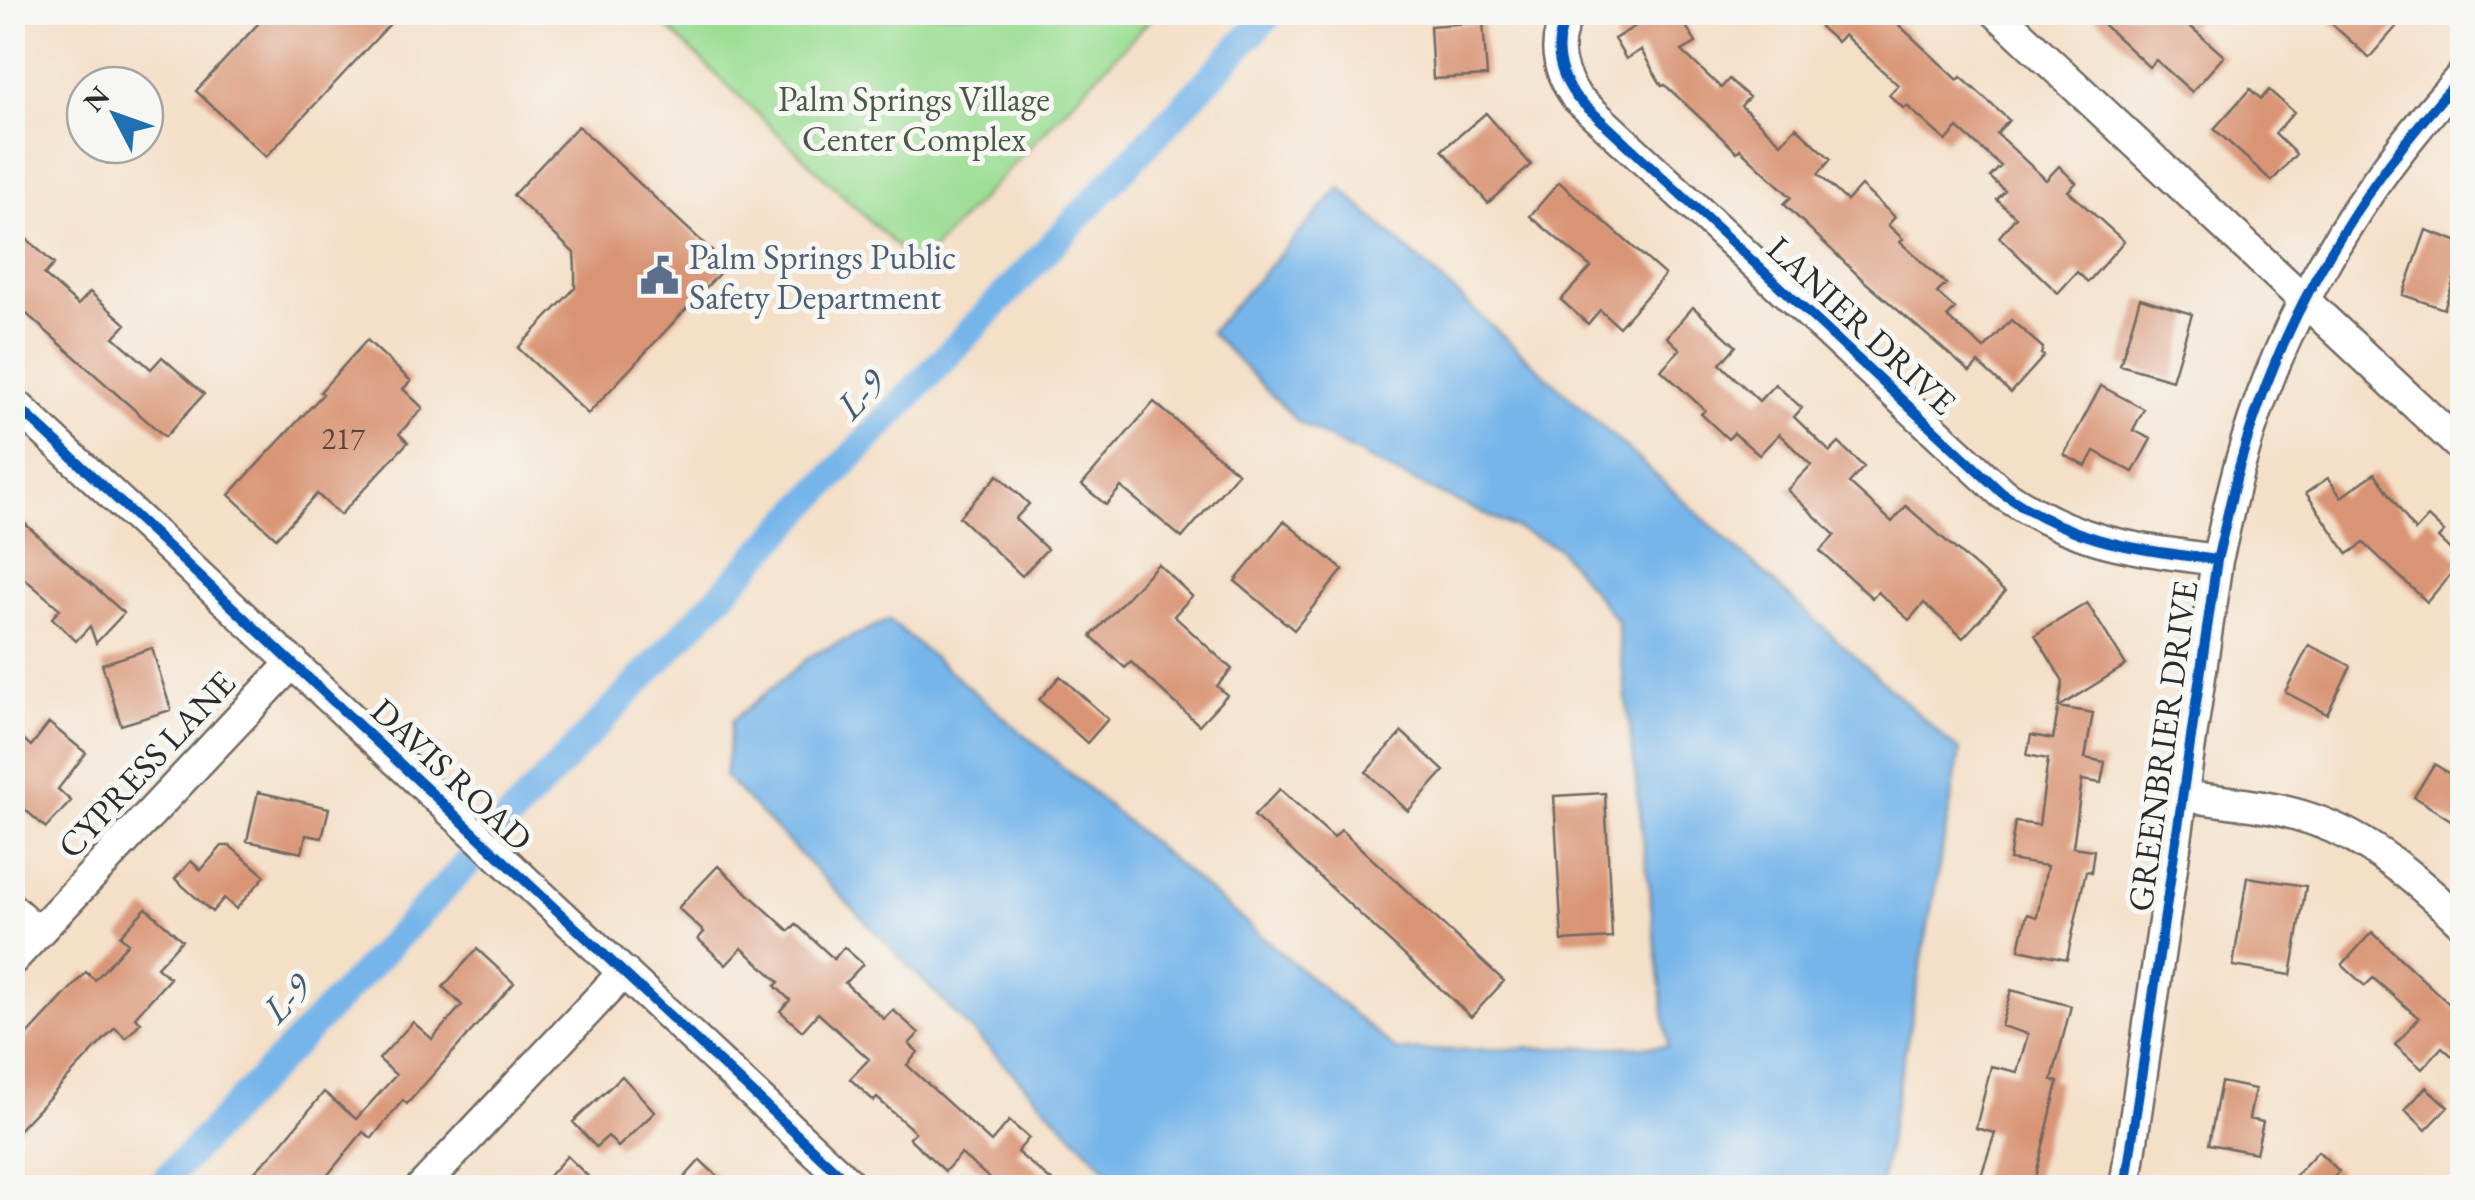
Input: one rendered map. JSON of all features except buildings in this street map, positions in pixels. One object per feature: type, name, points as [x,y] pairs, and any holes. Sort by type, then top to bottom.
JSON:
[{"type":"street","points":[[1996,12],[2462,448]]},
{"type":"street","name":"LANIER DRIVE","points":[[1567,17],[1558,41],[1558,61],[1564,80],[1576,96],[2002,493],[2071,532],[2110,544],[2217,560]]},
{"type":"street","name":"GREENBRIER DRIVE","points":[[2125,1188],[2217,560],[2246,444],[2304,300],[2346,227],[2389,164],[2462,76]]},
{"type":"street","name":"DAVIS ROAD","points":[[12,401],[854,1188]]},
{"type":"street","name":"CYPRESS LANE","points":[[12,960],[293,662]]},
{"type":"street","points":[[2182,796],[2283,812],[2351,836],[2387,858],[2462,923]]},
{"type":"street","points":[[12,910],[38,933]]},
{"type":"street","points":[[420,1188],[624,972]]},
{"type":"green space","name":"Palm Springs Village Center Complex","points":[[652,13],[1156,13],[917,266]]},
{"type":"water","points":[[1340,188],[1960,752],[1880,1187],[1124,1187],[725,777],[732,721],[812,655],[889,620],[1397,1051],[1668,1046],[1617,621],[1557,547],[1389,470],[1298,422],[1210,332]]},
{"type":"waterway","name":"L-9","points":[[502,826],[1272,12]]},
{"type":"waterway","name":"L-9","points":[[157,1188],[470,861]]},
{"type":"cycle path","points":[[1570,12],[1560,34],[1559,55],[1564,76],[1576,97],[2002,493],[2055,523],[2105,541],[2217,560]]},
{"type":"cycle path","points":[[2125,1188],[2217,560],[2240,464],[2277,358],[2328,256],[2390,162],[2462,76]]},
{"type":"cycle path","points":[[12,401],[854,1188]]},
{"type":"place","name":"Palm Springs Public Safety Department","points":[[659,276]]}]
